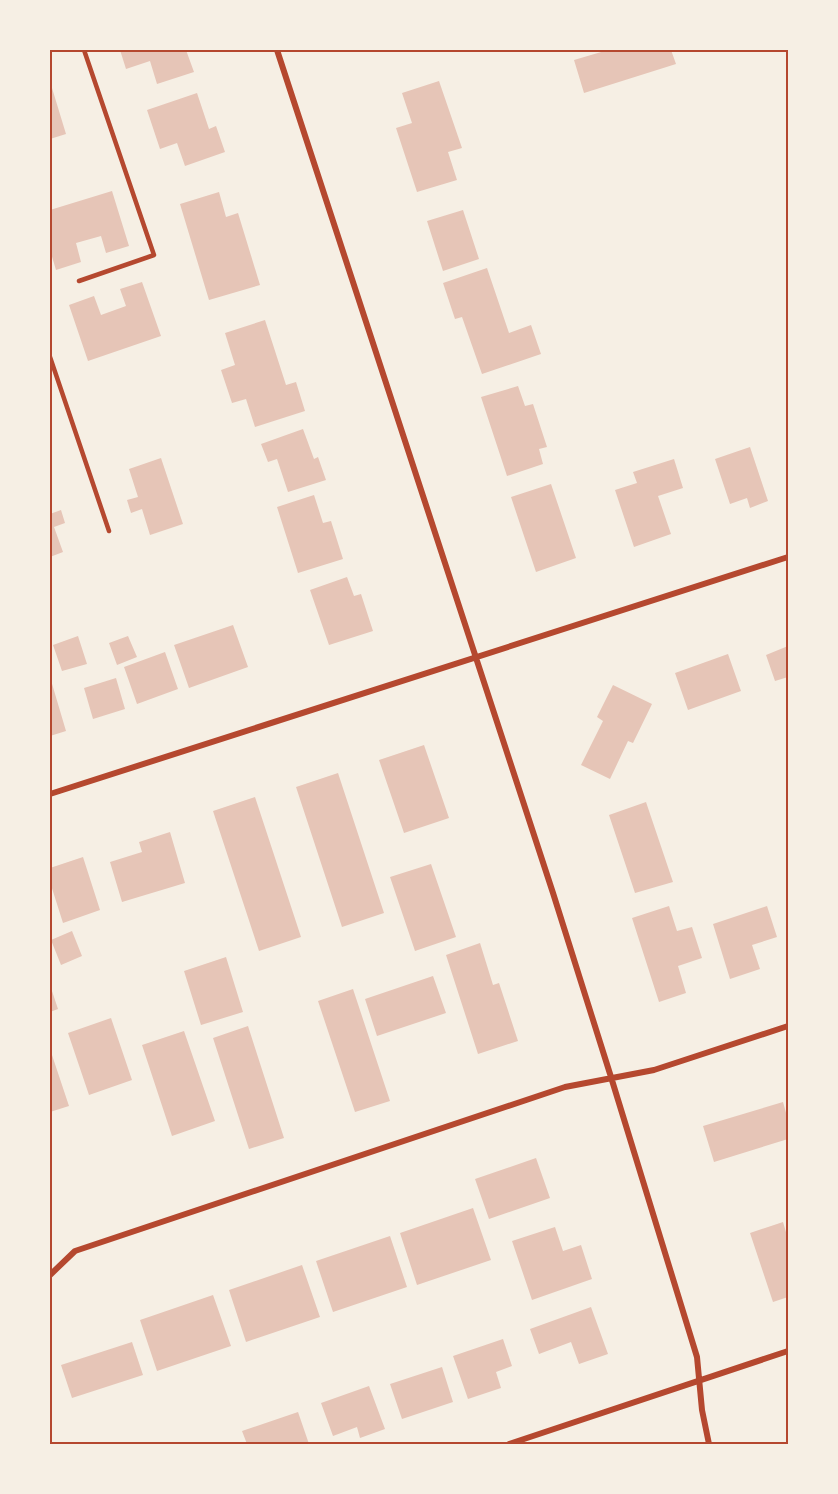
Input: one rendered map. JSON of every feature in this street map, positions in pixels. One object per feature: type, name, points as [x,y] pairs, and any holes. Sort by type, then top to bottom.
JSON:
[{"type":"street","points":[[277,50],[550,883],[611,1077],[697,1357],[702,1410],[709,1444]]},
{"type":"street","points":[[50,794],[789,557]]},
{"type":"street","points":[[50,1275],[75,1251],[565,1087],[654,1070],[789,1026]]},
{"type":"street","points":[[509,1444],[789,1351]]},
{"type":"lane","points":[[79,281],[154,255],[84,50]]},
{"type":"lane","points":[[50,357],[109,531]]},
{"type":"building","points":[[120,50],[186,50],[194,72],[157,84],[150,61],[126,69]]},
{"type":"building","points":[[608,50],[671,50],[676,64],[584,93],[574,60]]},
{"type":"building","points":[[439,81],[462,148],[448,152],[457,180],[417,192],[396,128],[412,123],[402,93]]},
{"type":"building","points":[[52,88],[66,134],[50,139],[50,89]]},
{"type":"building","points":[[197,93],[209,129],[216,126],[225,152],[185,166],[177,143],[160,149],[147,110]]},
{"type":"building","points":[[112,191],[129,246],[106,253],[101,236],[76,243],[81,262],[56,270],[50,250],[50,210]]},
{"type":"building","points":[[219,192],[226,217],[238,213],[260,285],[209,300],[180,204]]},
{"type":"building","points":[[463,210],[479,259],[443,271],[427,221]]},
{"type":"building","points":[[487,268],[509,333],[531,325],[541,354],[482,374],[462,317],[455,319],[443,283]]},
{"type":"building","points":[[142,282],[161,336],[88,361],[69,305],[94,296],[101,315],[126,306],[120,289]]},
{"type":"building","points":[[265,320],[286,385],[296,382],[305,411],[255,427],[246,399],[232,403],[221,370],[235,365],[225,333]]},
{"type":"building","points":[[518,386],[525,406],[533,404],[547,447],[539,449],[543,464],[507,476],[481,397]]},
{"type":"building","points":[[303,429],[314,459],[318,457],[326,480],[288,492],[277,459],[268,462],[261,444]]},
{"type":"building","points":[[750,447],[768,501],[750,508],[747,498],[730,504],[715,459]]},
{"type":"building","points":[[161,458],[183,524],[150,535],[142,509],[131,513],[127,500],[138,497],[129,469]]},
{"type":"building","points":[[674,459],[683,488],[658,496],[671,534],[634,547],[615,490],[637,483],[633,472]]},
{"type":"building","points":[[551,484],[576,558],[536,572],[511,497]]},
{"type":"building","points":[[314,495],[323,523],[331,521],[343,559],[298,573],[277,507]]},
{"type":"building","points":[[61,510],[65,523],[54,527],[63,552],[50,557],[50,514]]},
{"type":"building","points":[[347,577],[354,596],[361,594],[373,631],[329,645],[310,590]]},
{"type":"building","points":[[233,625],[248,667],[189,688],[174,645]]},
{"type":"building","points":[[78,636],[87,664],[62,671],[53,645]]},
{"type":"building","points":[[128,636],[137,657],[117,665],[109,643]]},
{"type":"building","points":[[788,646],[788,677],[775,681],[766,655]]},
{"type":"building","points":[[165,652],[178,689],[137,704],[124,667]]},
{"type":"building","points":[[728,654],[741,691],[688,710],[675,673]]},
{"type":"building","points":[[50,677],[66,731],[50,736]]},
{"type":"building","points":[[116,678],[125,709],[93,719],[84,688]]},
{"type":"building","points":[[613,685],[652,704],[633,743],[628,741],[610,779],[581,765],[603,721],[597,717]]},
{"type":"building","points":[[424,745],[449,818],[404,833],[379,760]]},
{"type":"building","points":[[338,773],[384,913],[342,927],[296,787]]},
{"type":"building","points":[[255,797],[301,937],[259,951],[213,811]]},
{"type":"building","points":[[646,802],[673,882],[635,893],[609,815]]},
{"type":"building","points":[[170,832],[185,883],[122,902],[110,862],[142,852],[139,842]]},
{"type":"building","points":[[83,857],[100,910],[63,923],[50,882],[50,868]]},
{"type":"building","points":[[431,864],[456,937],[415,951],[390,877]]},
{"type":"building","points":[[669,906],[677,931],[692,927],[702,958],[678,966],[686,993],[659,1002],[632,918]]},
{"type":"building","points":[[767,906],[777,937],[752,945],[760,969],[730,979],[713,924]]},
{"type":"building","points":[[72,931],[82,956],[61,965],[51,940]]},
{"type":"building","points":[[480,943],[493,985],[499,983],[518,1041],[478,1054],[446,955]]},
{"type":"building","points":[[226,957],[243,1012],[201,1025],[184,971]]},
{"type":"building","points":[[433,976],[446,1013],[377,1036],[365,999]]},
{"type":"building","points":[[50,985],[58,1009],[50,1012]]},
{"type":"building","points":[[353,989],[390,1101],[355,1112],[318,1001]]},
{"type":"building","points":[[111,1018],[132,1080],[89,1095],[68,1033]]},
{"type":"building","points":[[248,1026],[284,1138],[249,1149],[213,1038]]},
{"type":"building","points":[[184,1031],[215,1121],[172,1136],[142,1045]]},
{"type":"building","points":[[50,1049],[69,1106],[50,1112]]},
{"type":"building","points":[[783,1102],[788,1120],[788,1139],[714,1162],[703,1126]]},
{"type":"building","points":[[536,1158],[550,1198],[489,1219],[475,1179]]},
{"type":"building","points":[[473,1208],[491,1260],[417,1285],[400,1233]]},
{"type":"building","points":[[783,1222],[788,1239],[788,1297],[773,1302],[750,1233]]},
{"type":"building","points":[[555,1227],[563,1251],[581,1245],[592,1279],[532,1300],[512,1241]]},
{"type":"building","points":[[390,1236],[407,1287],[333,1312],[316,1261]]},
{"type":"building","points":[[302,1265],[320,1317],[246,1342],[229,1290]]},
{"type":"building","points":[[213,1295],[231,1346],[157,1371],[140,1320]]},
{"type":"building","points":[[591,1307],[608,1354],[579,1364],[571,1342],[539,1354],[530,1329]]},
{"type":"building","points":[[503,1339],[512,1366],[496,1372],[501,1388],[468,1399],[453,1356]]},
{"type":"building","points":[[132,1342],[143,1375],[72,1398],[61,1365]]},
{"type":"building","points":[[442,1367],[453,1402],[402,1419],[390,1384]]},
{"type":"building","points":[[369,1386],[385,1429],[360,1438],[357,1427],[333,1436],[321,1403]]},
{"type":"building","points":[[298,1412],[309,1444],[247,1444],[242,1431]]}]
